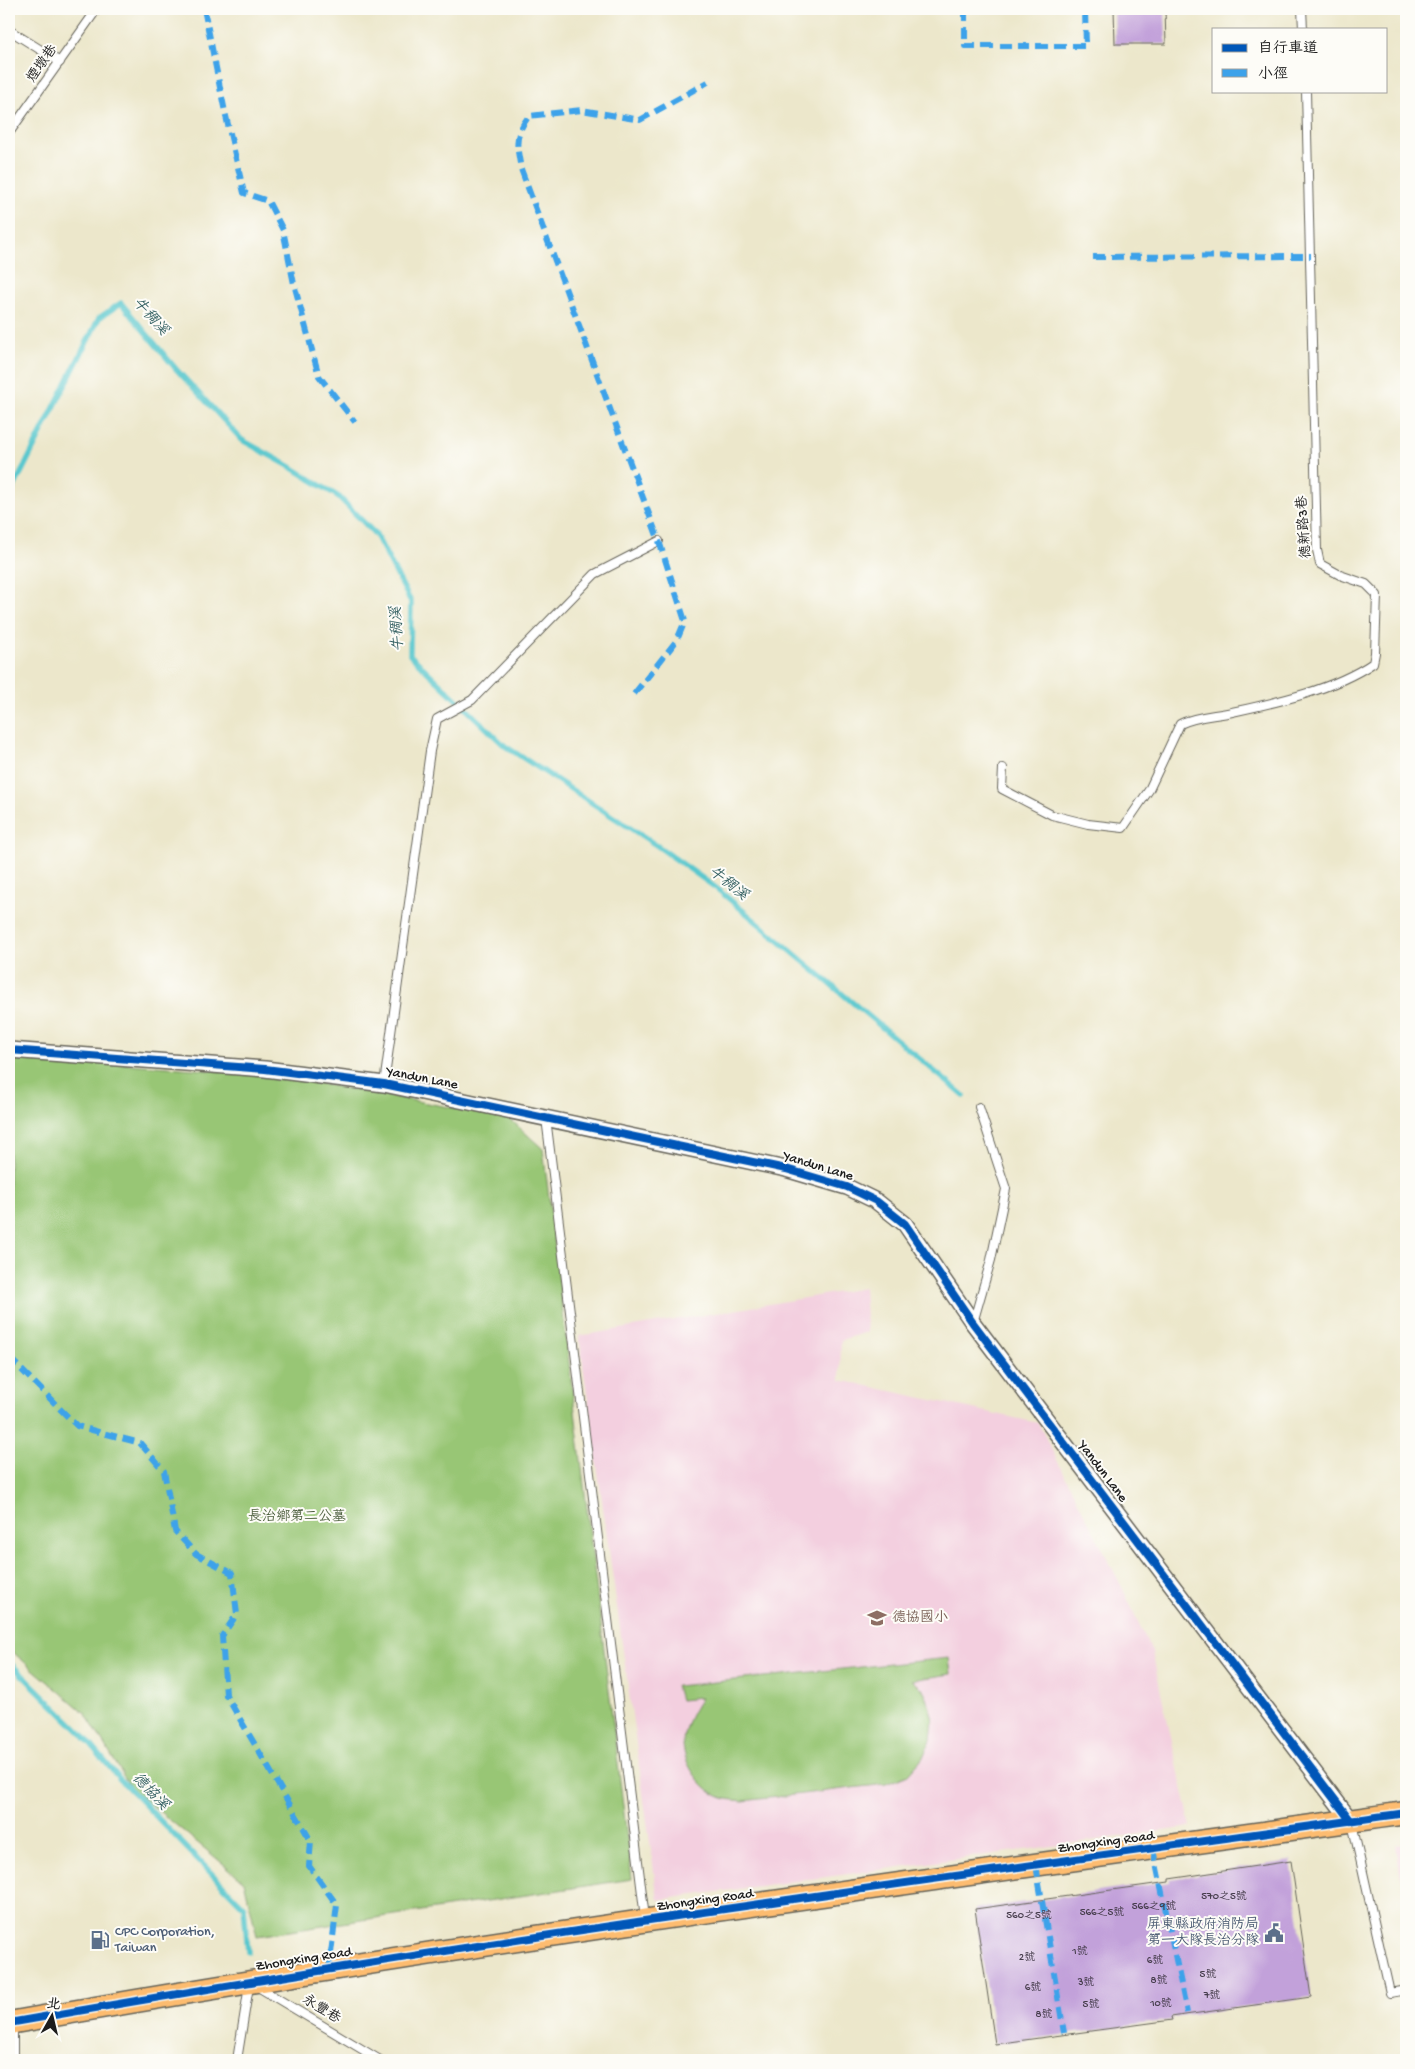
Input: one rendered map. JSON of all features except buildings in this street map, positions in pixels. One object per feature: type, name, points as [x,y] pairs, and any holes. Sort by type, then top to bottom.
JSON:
[{"type":"main road","name":"Zhongxing Road","points":[[11,2022],[249,1982],[646,1922],[1406,1813]]},
{"type":"street","name":"Yandun Lane","points":[[9,1050],[265,1069],[384,1084],[786,1169],[847,1187],[869,1197],[905,1224],[973,1323],[1351,1821]]},
{"type":"lane","name":"煙墩巷","points":[[9,133],[97,9]]},
{"type":"lane","points":[[1302,9],[1303,28]]},
{"type":"lane","points":[[9,30],[60,62]]},
{"type":"lane","name":"德新路3巷","points":[[1003,768],[1002,789],[1052,815],[1088,824],[1123,828],[1149,790],[1180,724],[1190,719],[1276,702],[1354,676],[1373,663],[1377,595],[1366,584],[1340,575],[1320,564],[1317,550],[1306,92]]},
{"type":"lane","points":[[384,1084],[430,751],[437,719],[472,700],[595,574],[659,541]]},
{"type":"lane","points":[[973,1323],[991,1260],[1006,1189],[979,1107]]},
{"type":"lane","points":[[546,1118],[646,1922]]},
{"type":"lane","points":[[1351,1821],[1390,1993],[1406,1990]]},
{"type":"lane","points":[[238,2060],[249,1982]]},
{"type":"lane","name":"永豐巷","points":[[249,1982],[380,2060]]},
{"type":"lane","points":[[11,2022],[13,2060]]},
{"type":"shaded area","name":"德協國小","points":[[864,1288],[867,1332],[841,1340],[840,1380],[1038,1423],[1121,1585],[1152,1652],[1191,1827],[658,1900],[579,1336]]},
{"type":"shaded area","points":[[1406,1843],[1406,1918],[1396,1844]]},
{"type":"green space","name":"長治鄉第二公墓","points":[[9,1055],[273,1075],[509,1118],[543,1149],[632,1879],[257,1936],[244,1881],[131,1788],[85,1713],[9,1649]]},
{"type":"green space","points":[[949,1658],[951,1674],[912,1680],[922,1688],[928,1700],[933,1720],[931,1740],[922,1759],[908,1775],[886,1784],[743,1801],[733,1800],[723,1798],[708,1790],[696,1777],[687,1761],[683,1738],[691,1714],[701,1698],[680,1700],[676,1686]]},
{"type":"waterway","name":"牛稠溪","points":[[9,497],[99,318],[121,303],[176,369],[242,440],[291,467],[339,497],[376,535],[411,602],[410,655],[505,746],[659,847],[716,888],[964,1096]]},
{"type":"waterway","name":"德協溪","points":[[9,1662],[82,1734],[118,1777],[244,1907],[248,1952]]},
{"type":"marked path","points":[[204,9],[244,193],[268,201],[283,230],[294,284],[319,376],[355,422]]},
{"type":"marked path","points":[[965,9],[965,46],[1086,46],[1085,9]]},
{"type":"marked path","points":[[634,694],[677,640],[685,621],[659,541],[521,169],[518,154],[518,136],[529,116],[582,110],[640,120],[708,82]]},
{"type":"marked path","points":[[1093,257],[1311,256]]},
{"type":"marked path","points":[[9,1357],[77,1426],[140,1443],[164,1471],[175,1531],[196,1554],[232,1573],[237,1614],[222,1636],[226,1695],[311,1841],[309,1866],[337,1905],[329,1969]]},
{"type":"marked path","points":[[1153,1849],[1187,2013]]},
{"type":"marked path","points":[[1036,1865],[1064,2033]]},
{"type":"cycle path","points":[[9,1050],[265,1069],[384,1084],[786,1169],[847,1187],[876,1201],[905,1224],[973,1323],[1351,1821]]},
{"type":"cycle path","points":[[9,2023],[183,1993],[532,1938],[882,1886],[1406,1813]]},
{"type":"place","name":"德協國小","points":[[877,1618]]},
{"type":"place","name":"屏東縣政府消防局 第一大隊長治分隊","points":[[1274,1933]]},
{"type":"place","name":"CPC Corporation, Taiwan","points":[[100,1940]]}]
